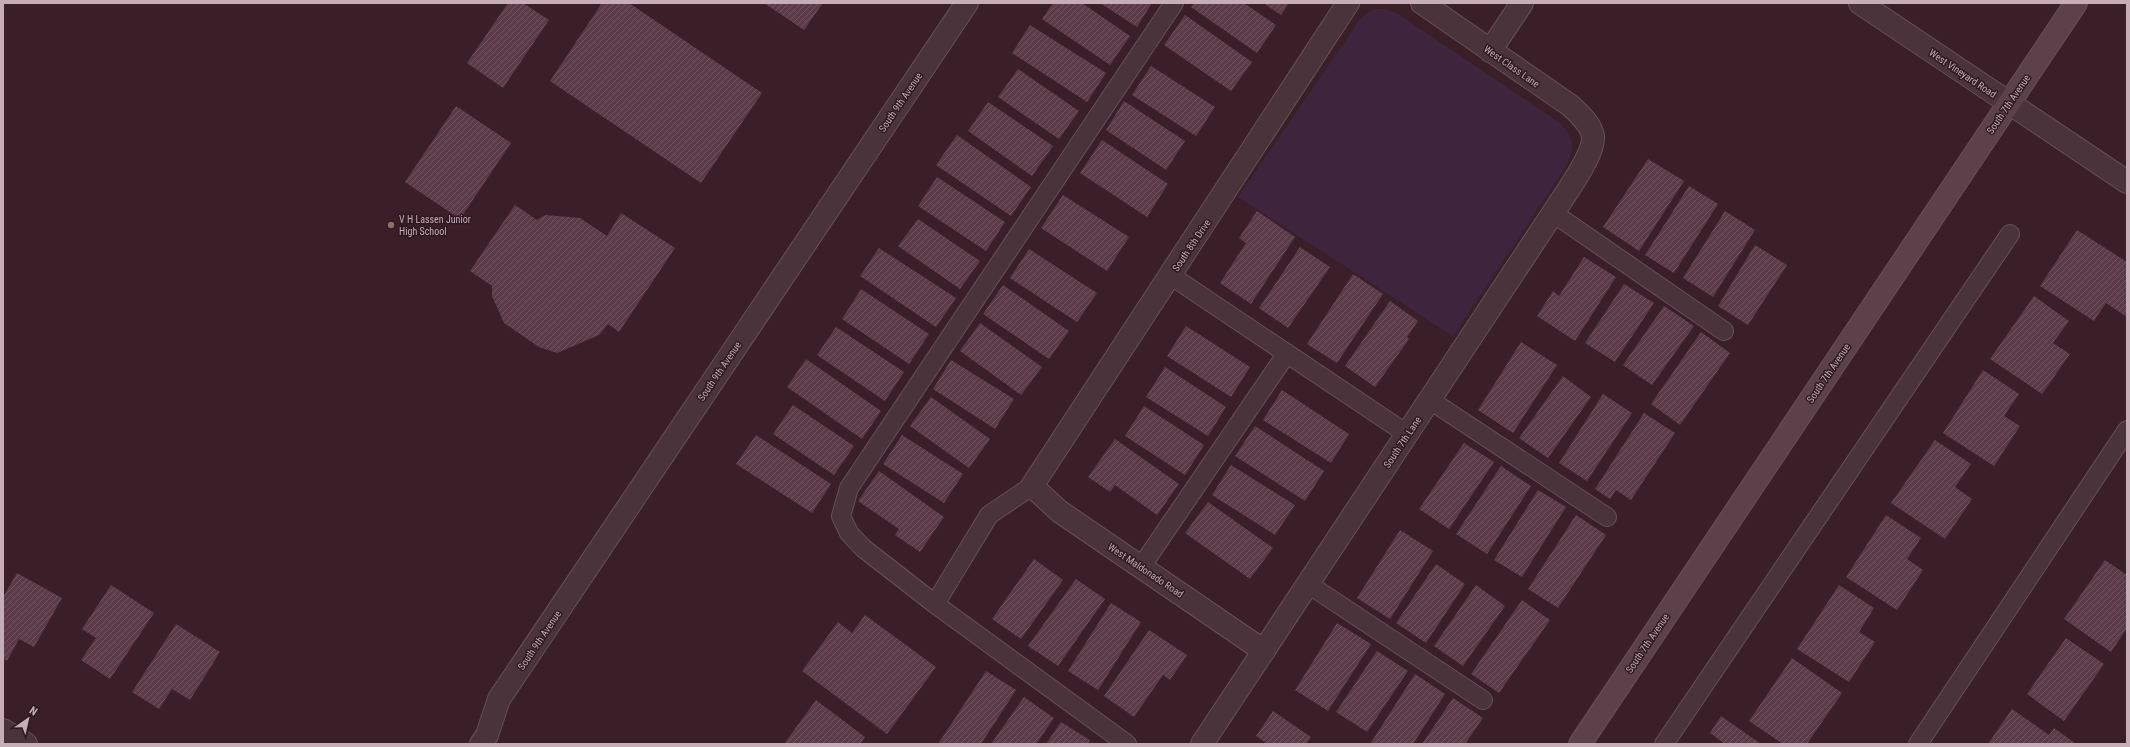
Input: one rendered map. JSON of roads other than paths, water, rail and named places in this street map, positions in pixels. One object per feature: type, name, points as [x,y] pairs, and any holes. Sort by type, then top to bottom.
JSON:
[{"type":"main road","name":"South 7th Avenue","points":[[1580,744],[2076,3]]},
{"type":"street","name":"South 9th Avenue","points":[[481,744],[488,735],[499,699],[967,3]]},
{"type":"street","name":"South 8th Drive","points":[[1032,486],[1348,3]]},
{"type":"street","name":"West Class Lane","points":[[1422,3],[1571,106],[1585,120],[1593,136]]},
{"type":"street","points":[[1490,51],[1522,3]]},
{"type":"street","name":"West Vineyard Road","points":[[1860,3],[2008,104],[2127,182]]},
{"type":"street","name":"South 7th Lane","points":[[1202,744],[1553,213],[1585,163],[1591,148],[1593,136]]},
{"type":"street","name":"West Maldonado Road","points":[[1032,486],[1059,511],[1264,651]]},
{"type":"street","points":[[3,730],[26,744]]},
{"type":"lane","points":[[1127,744],[935,604],[863,548],[849,533],[841,516],[849,488],[1174,3]]},
{"type":"lane","points":[[1553,213],[1724,331]]},
{"type":"lane","points":[[1664,744],[2010,234]]},
{"type":"lane","points":[[1170,275],[1407,434]]},
{"type":"lane","points":[[1142,567],[1287,353]]},
{"type":"lane","points":[[1430,400],[1607,517]]},
{"type":"lane","points":[[1918,744],[2127,430]]},
{"type":"lane","points":[[935,604],[989,515],[1032,486]]},
{"type":"lane","points":[[1308,584],[1483,700]]},
{"type":"place","name":"V H Lassen Junior High School","points":[[391,225]]}]
